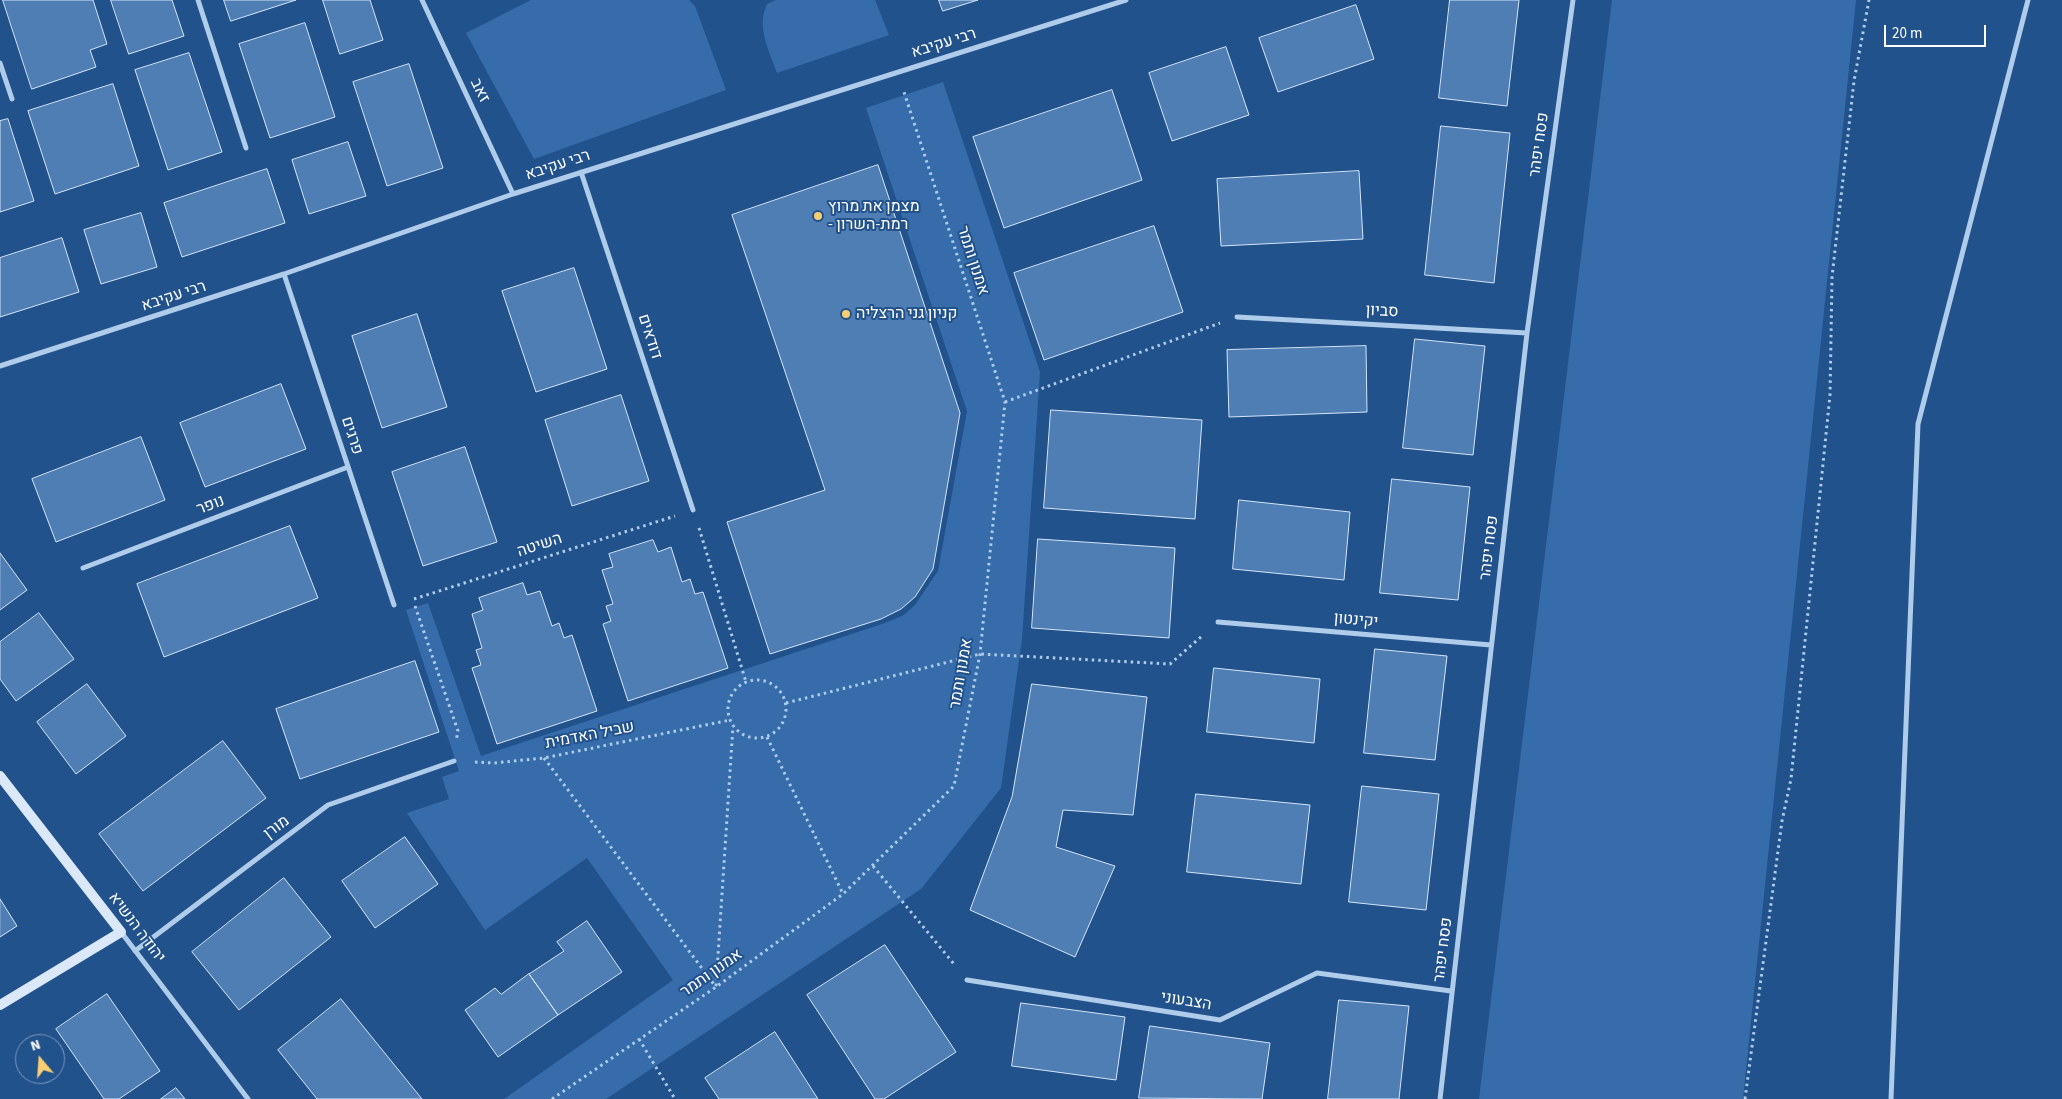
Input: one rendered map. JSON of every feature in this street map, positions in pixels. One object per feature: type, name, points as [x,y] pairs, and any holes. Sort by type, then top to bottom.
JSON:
[{"type":"street","points":[[198,0],[246,148]]},
{"type":"street","name":"זאב","points":[[422,0],[513,194]]},
{"type":"street","name":"רבי עקיבא","points":[[0,366],[284,274],[513,194],[1126,0]]},
{"type":"street","name":"פסח יפהר","points":[[1440,1099],[1527,333],[1573,0]]},
{"type":"street","points":[[1891,1099],[1918,424],[2028,0]]},
{"type":"street","points":[[0,63],[12,99]]},
{"type":"street","name":"דודאים","points":[[581,172],[693,510]]},
{"type":"street","name":"פרגים","points":[[284,274],[394,605]]},
{"type":"street","name":"סביון","points":[[1237,317],[1527,333]]},
{"type":"street","name":"נופר","points":[[83,568],[348,467]]},
{"type":"street","name":"יקינטון","points":[[1218,622],[1491,645]]},
{"type":"street","name":"מורן","points":[[135,951],[328,805],[454,761]]},
{"type":"street","name":"יהודה הנשיא","points":[[0,776],[248,1099]]},
{"type":"street","points":[[0,1005],[121,932]]},
{"type":"street","name":"הצבעוני","points":[[967,980],[1220,1020],[1317,973],[1452,991]]},
{"type":"path","points":[[1745,1099],[1782,821],[1791,779],[1830,395],[1832,276],[1854,81],[1869,0]]},
{"type":"path","name":"אמנון ותמר","points":[[552,1099],[716,987],[843,894],[954,786],[980,654],[1005,402],[897,72]]},
{"type":"path","points":[[1005,402],[1237,317]]},
{"type":"path","points":[[693,510],[746,682]]},
{"type":"path","name":"השיטה","points":[[454,761],[458,731],[413,599],[693,510]]},
{"type":"path","points":[[786,704],[980,654],[1170,664],[1218,622]]},
{"type":"path","points":[[764,681],[772,684],[779,690],[786,704],[782,725],[767,737],[748,737],[734,726],[730,720],[728,702],[737,687],[746,682],[764,681]]},
{"type":"path","name":"שביל האדמית","points":[[454,761],[494,763],[544,758],[730,720]]},
{"type":"path","points":[[716,987],[734,726]]},
{"type":"path","points":[[767,737],[843,894]]},
{"type":"path","points":[[544,758],[716,987]]},
{"type":"path","points":[[873,866],[967,980]]},
{"type":"path","points":[[639,1039],[675,1099]]},
{"type":"shaded area","points":[[531,0],[689,0],[695,6],[726,90],[534,159],[466,33]]},
{"type":"shaded area","points":[[776,0],[875,0],[889,35],[777,73],[763,30],[764,13],[767,4]]},
{"type":"shaded area","points":[[1612,0],[1856,0],[1743,1099],[1479,1099]]},
{"type":"shaded area","points":[[943,82],[1040,372],[1022,639],[1001,788],[921,889],[606,1099],[504,1099],[673,980],[587,858],[485,930],[407,813],[449,799],[442,777],[459,771],[406,610],[428,603],[481,756],[885,623],[904,615],[915,605],[938,571],[967,411],[866,108]]},
{"type":"building","points":[[3,0],[93,0],[107,44],[90,50],[96,67],[32,89]]},
{"type":"building","points":[[111,0],[172,0],[184,36],[129,54]]},
{"type":"building","points":[[224,0],[296,0],[231,21]]},
{"type":"building","points":[[323,0],[370,0],[383,40],[340,54]]},
{"type":"building","points":[[939,0],[978,0],[943,11]]},
{"type":"building","points":[[1450,0],[1519,0],[1507,106],[1439,98]]},
{"type":"building","points":[[1356,5],[1374,59],[1278,92],[1259,38]]},
{"type":"building","points":[[305,23],[335,117],[270,138],[239,44]]},
{"type":"building","points":[[1226,47],[1249,115],[1172,141],[1149,73]]},
{"type":"building","points":[[189,53],[222,152],[168,170],[135,70]]},
{"type":"building","points":[[409,64],[443,168],[387,186],[353,82]]},
{"type":"building","points":[[113,84],[139,166],[55,194],[28,111]]},
{"type":"building","points":[[1112,90],[1142,180],[1004,228],[973,137]]},
{"type":"building","points":[[8,119],[34,201],[0,212],[0,121]]},
{"type":"building","points":[[1441,126],[1510,133],[1494,283],[1425,275]]},
{"type":"building","points":[[348,142],[366,196],[309,214],[292,160]]},
{"type":"building","name":"קניון גני הרצליה","points":[[878,165],[960,413],[933,569],[915,597],[901,609],[881,619],[770,654],[727,522],[825,490],[732,215]]},
{"type":"building","points":[[267,169],[285,223],[182,257],[164,203]]},
{"type":"building","points":[[1359,171],[1363,239],[1221,246],[1217,179]]},
{"type":"building","points":[[141,213],[157,267],[101,284],[84,230]]},
{"type":"building","points":[[1154,226],[1183,312],[1044,360],[1014,273]]},
{"type":"building","points":[[62,238],[79,292],[0,317],[0,258]]},
{"type":"building","points":[[574,268],[607,369],[536,392],[502,291]]},
{"type":"building","points":[[417,314],[447,407],[382,428],[352,336]]},
{"type":"building","points":[[1415,339],[1485,346],[1473,455],[1403,448]]},
{"type":"building","points":[[1366,346],[1367,412],[1229,417],[1227,350]]},
{"type":"building","points":[[281,384],[306,449],[205,487],[180,423]]},
{"type":"building","points":[[621,395],[649,481],[572,506],[545,420]]},
{"type":"building","points":[[1051,410],[1202,420],[1195,519],[1044,508]]},
{"type":"building","points":[[141,437],[165,500],[56,542],[32,479]]},
{"type":"building","points":[[465,447],[497,542],[423,566],[392,472]]},
{"type":"building","points":[[1392,479],[1470,487],[1458,600],[1380,593]]},
{"type":"building","points":[[1239,500],[1350,512],[1344,580],[1233,569]]},
{"type":"building","points":[[290,526],[318,598],[164,657],[137,584]]},
{"type":"building","points":[[1038,539],[1175,548],[1169,638],[1032,628]]},
{"type":"building","points":[[653,540],[658,552],[671,547],[682,582],[690,579],[695,594],[703,592],[728,668],[628,701],[603,624],[611,621],[606,606],[613,604],[602,570],[613,567],[609,554]]},
{"type":"building","points":[[0,553],[27,590],[0,610]]},
{"type":"building","points":[[523,583],[527,595],[540,591],[552,626],[559,623],[564,638],[572,635],[597,711],[497,744],[472,668],[481,665],[476,650],[482,648],[472,614],[483,610],[479,598]]},
{"type":"building","points":[[39,613],[74,659],[16,701],[0,679],[0,642]]},
{"type":"building","points":[[1375,649],[1447,656],[1435,760],[1364,753]]},
{"type":"building","points":[[415,661],[439,732],[300,779],[276,709]]},
{"type":"building","points":[[1214,668],[1320,679],[1314,743],[1207,732]]},
{"type":"building","points":[[87,684],[126,736],[76,774],[37,722]]},
{"type":"building","points":[[1032,684],[1147,697],[1133,815],[1063,810],[1056,847],[1115,866],[1075,957],[970,910],[1012,797]]},
{"type":"building","points":[[223,741],[266,798],[143,891],[99,834]]},
{"type":"building","points":[[1362,786],[1439,794],[1426,910],[1349,902]]},
{"type":"building","points":[[1196,794],[1310,805],[1301,884],[1187,872]]},
{"type":"building","points":[[405,837],[438,884],[375,928],[342,881]]},
{"type":"building","points":[[284,878],[331,937],[239,1010],[192,952]]},
{"type":"building","points":[[0,899],[17,926],[0,937]]},
{"type":"building","points":[[587,921],[622,972],[558,1015],[529,974],[564,951],[557,942]]},
{"type":"building","points":[[885,945],[956,1052],[884,1099],[875,1099],[807,995]]},
{"type":"building","points":[[529,974],[558,1015],[498,1057],[465,1010],[495,988],[501,994]]},
{"type":"building","points":[[107,994],[160,1071],[119,1099],[104,1099],[65,1042],[65,1034],[59,1034],[56,1029]]},
{"type":"building","points":[[341,999],[422,1099],[317,1099],[278,1050]]},
{"type":"building","points":[[1339,1000],[1409,1006],[1399,1099],[1328,1099]]},
{"type":"building","points":[[1021,1003],[1125,1017],[1116,1080],[1012,1066]]},
{"type":"building","points":[[1150,1026],[1270,1043],[1262,1099],[1139,1098]]},
{"type":"building","points":[[775,1032],[818,1099],[719,1099],[705,1078]]},
{"type":"building","points":[[176,1088],[185,1099],[161,1099]]},
{"type":"place","name":"מצמן את מרוץ - רמת-השרון","points":[[818,216]]},
{"type":"place","name":"קניון גני הרצליה","points":[[846,314]]}]
